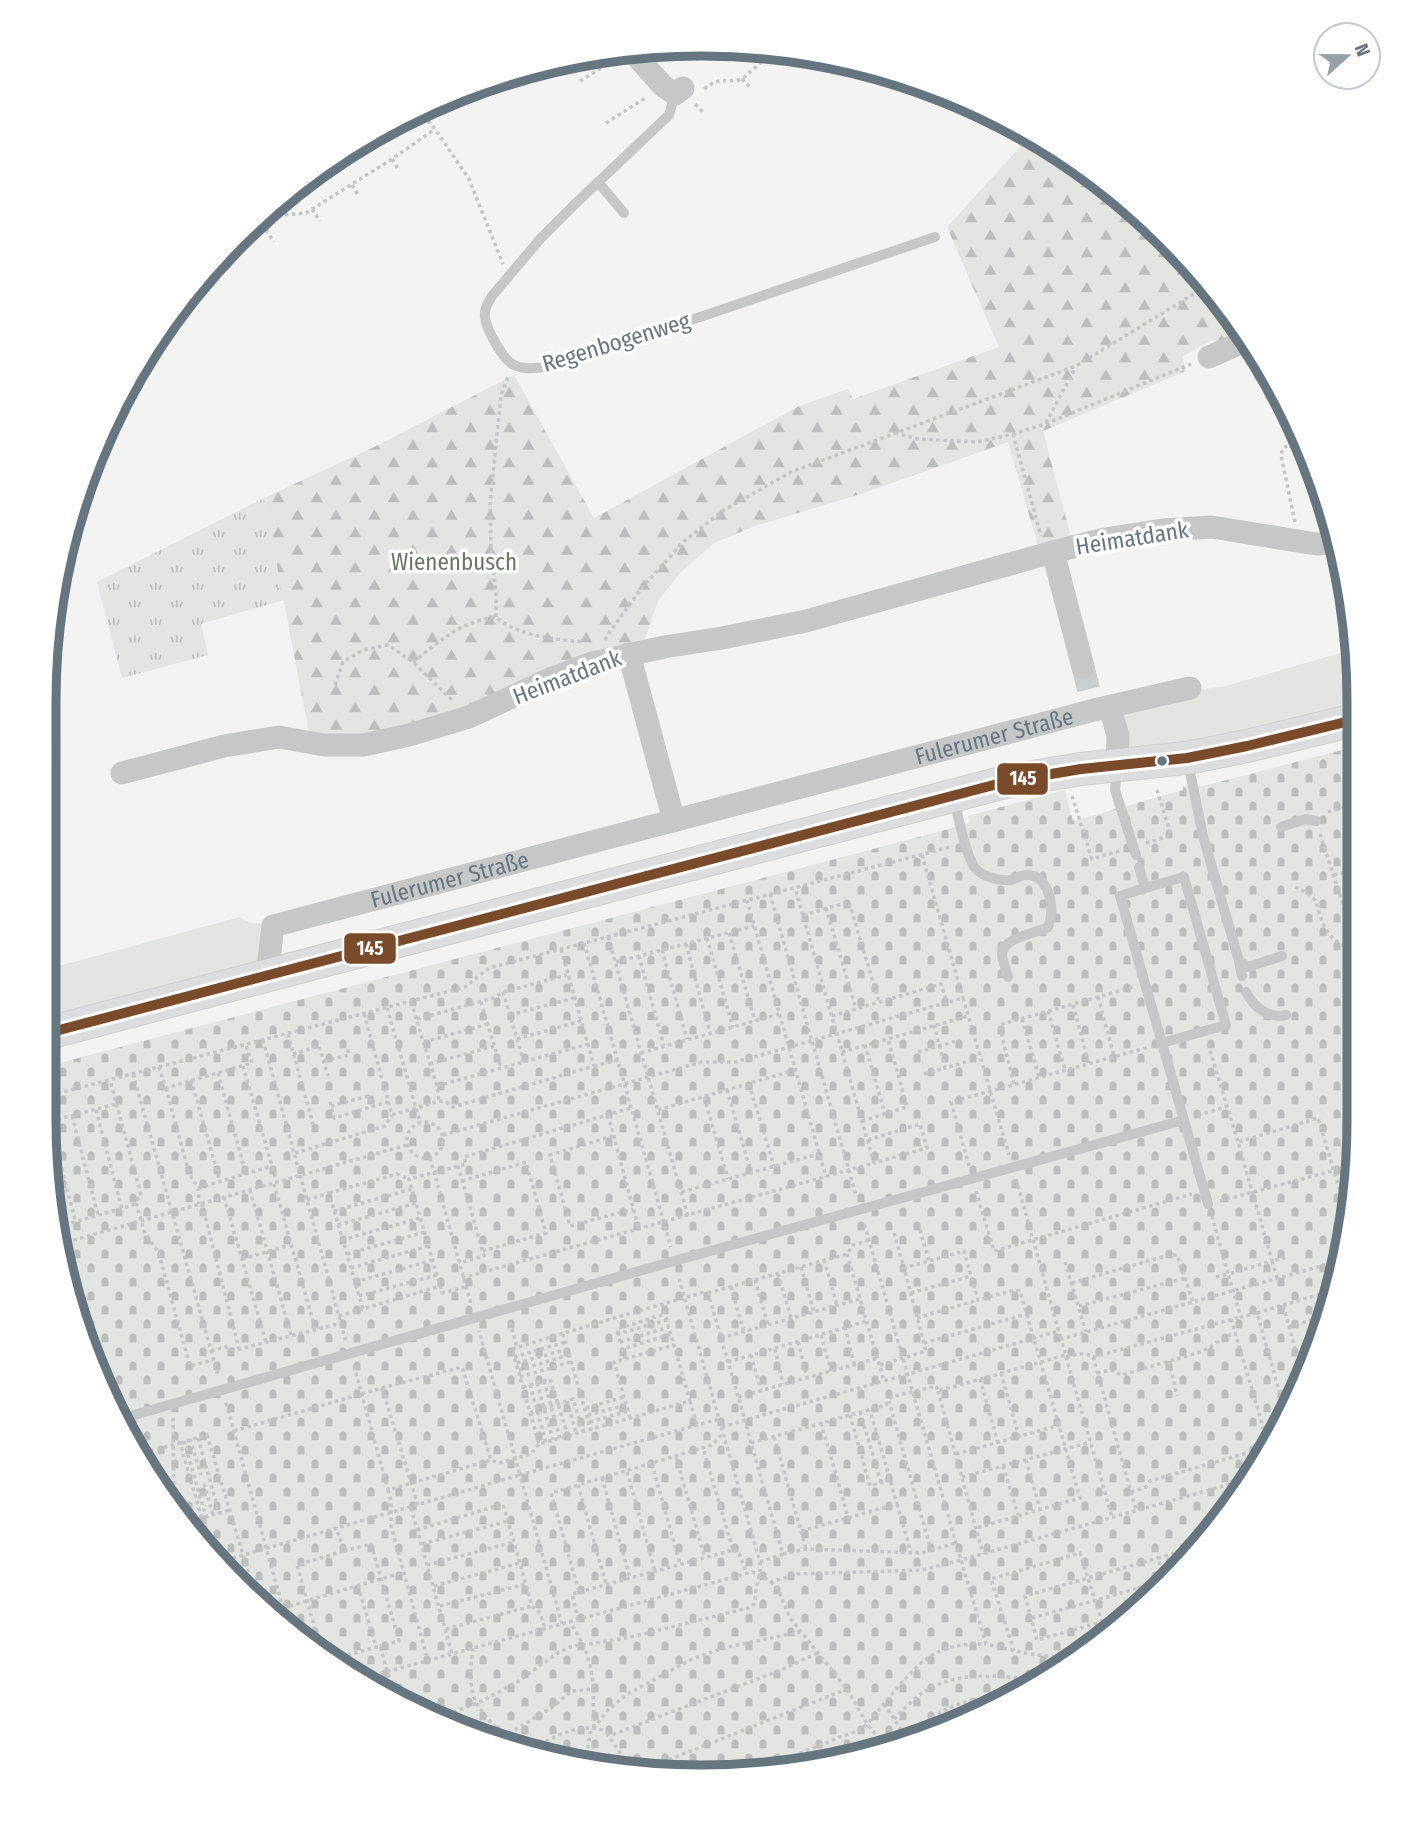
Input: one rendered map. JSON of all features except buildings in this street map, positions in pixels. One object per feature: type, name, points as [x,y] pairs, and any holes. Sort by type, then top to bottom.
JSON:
[{"type":"main road","name":"Fulerumer Straße","points":[[56,1031],[1009,781],[1117,764],[1187,758],[1347,722]]},
{"type":"street","points":[[634,60],[680,90]]},
{"type":"street","points":[[1209,357],[1239,344]]},
{"type":"street","name":"Heimatdank","points":[[122,773],[223,746],[279,737],[324,745],[364,745],[409,735],[469,717],[592,663],[806,621],[1048,549],[1162,530],[1212,527],[1316,544],[1327,543]]},
{"type":"street","name":"Heimatdank","points":[[1048,549],[1083,667]]},
{"type":"street","points":[[629,654],[674,821]]},
{"type":"street","name":"Fulerumer Straße","points":[[267,976],[273,926],[674,821],[1098,704],[1194,687]]},
{"type":"street","points":[[1098,704],[1118,736],[1117,764]]},
{"type":"lane","name":"Regenbogenweg","points":[[680,90],[669,115],[549,230],[508,276],[485,307],[488,328],[500,350],[514,365],[527,368],[559,365],[935,237]]},
{"type":"lane","points":[[598,182],[624,213]]},
{"type":"lane","points":[[1187,758],[1207,850],[1241,976]]},
{"type":"lane","points":[[1117,764],[1115,790],[1145,888]]},
{"type":"lane","points":[[954,796],[965,843],[974,867],[984,875],[998,879],[1035,876],[1049,892],[1051,920],[1048,927],[1013,939],[1007,942],[1004,948],[1002,954],[1008,977]]},
{"type":"lane","points":[[1281,827],[1306,820],[1316,821]]},
{"type":"lane","points":[[1162,1043],[1226,1025],[1184,877],[1120,896],[1145,984],[1208,1204]]},
{"type":"lane","points":[[1239,961],[1248,967],[1282,956]]},
{"type":"lane","points":[[1246,992],[1264,1012],[1286,1015]]},
{"type":"lane","points":[[129,1417],[674,1261],[1184,1120]]},
{"type":"path","points":[[606,122],[680,90],[716,80],[742,79],[766,60]]},
{"type":"path","points":[[580,81],[610,63]]},
{"type":"path","points":[[742,79],[750,87]]},
{"type":"path","points":[[426,118],[469,179],[508,276]]},
{"type":"path","points":[[277,216],[306,213],[435,129]]},
{"type":"path","points":[[391,159],[398,169]]},
{"type":"path","points":[[352,185],[359,195]]},
{"type":"path","points":[[312,209],[320,221]]},
{"type":"path","points":[[264,227],[274,242]]},
{"type":"path","points":[[223,269],[226,274]]},
{"type":"path","points":[[604,643],[608,633],[641,589],[683,542],[724,510],[791,472],[1076,366],[1199,291]]},
{"type":"path","points":[[893,433],[918,439],[977,442],[1013,434],[1045,425],[1209,357]]},
{"type":"path","points":[[496,617],[490,504],[501,395],[514,365]]},
{"type":"path","points":[[1045,425],[1076,366]]},
{"type":"path","points":[[1013,434],[1048,549]]},
{"type":"path","points":[[1293,443],[1283,448],[1281,455],[1299,541]]},
{"type":"path","points":[[413,662],[454,631],[477,620],[496,617],[514,629],[532,634],[594,644]]},
{"type":"path","points":[[335,685],[343,662],[363,650],[388,645],[413,662],[469,717]]},
{"type":"path","points":[[1347,807],[1327,812],[1316,821],[1347,917]]},
{"type":"path","points":[[56,1094],[465,988],[489,968],[965,843]]},
{"type":"path","points":[[922,855],[1112,1517]]},
{"type":"path","points":[[1334,875],[1347,872]]},
{"type":"path","points":[[1295,887],[1315,900],[1329,934],[1339,944],[1347,947]]},
{"type":"path","points":[[795,888],[874,1163]]},
{"type":"path","points":[[771,894],[986,1644]]},
{"type":"path","points":[[747,900],[826,1177]]},
{"type":"path","points":[[803,915],[849,902],[879,1002]]},
{"type":"path","points":[[826,908],[856,1009]]},
{"type":"path","points":[[616,962],[754,926]]},
{"type":"path","points":[[729,933],[755,1021]]},
{"type":"path","points":[[608,937],[688,1216]]},
{"type":"path","points":[[707,938],[733,1027]]},
{"type":"path","points":[[449,1714],[517,1682],[570,1647],[628,1638],[752,1607],[756,1602],[755,1591],[761,1575],[760,1562],[584,943]]},
{"type":"path","points":[[686,944],[710,1033]]},
{"type":"path","points":[[561,949],[594,1066]]},
{"type":"path","points":[[662,950],[687,1040]]},
{"type":"path","points":[[639,956],[664,1046]]},
{"type":"path","points":[[417,1019],[568,975]]},
{"type":"path","points":[[832,1016],[941,984],[947,1002]]},
{"type":"path","points":[[1014,1084],[999,1026],[1145,984]]},
{"type":"path","points":[[503,992],[524,1062]]},
{"type":"path","points":[[510,1015],[574,998]]},
{"type":"path","points":[[443,1135],[702,1062],[736,1062],[963,998]]},
{"type":"path","points":[[1098,998],[1114,1056]]},
{"type":"path","points":[[411,1002],[437,1086],[439,1101]]},
{"type":"path","points":[[481,1002],[501,1068]]},
{"type":"path","points":[[1073,1004],[1089,1064]]},
{"type":"path","points":[[387,1008],[420,1122]]},
{"type":"path","points":[[1048,1012],[1065,1070]]},
{"type":"path","points":[[364,1014],[392,1115]]},
{"type":"path","points":[[641,1053],[779,1014]]},
{"type":"path","points":[[842,1052],[968,1016]]},
{"type":"path","points":[[1022,1019],[1039,1077]]},
{"type":"path","points":[[517,1038],[581,1021]]},
{"type":"path","points":[[424,1042],[488,1024]]},
{"type":"path","points":[[934,1026],[945,1068]]},
{"type":"path","points":[[1205,1031],[1277,1278]]},
{"type":"path","points":[[288,1034],[313,1124]]},
{"type":"path","points":[[862,1121],[907,1107],[888,1039]]},
{"type":"path","points":[[263,1040],[391,1501],[391,1526],[428,1661]]},
{"type":"path","points":[[918,1052],[961,1040]]},
{"type":"path","points":[[437,1086],[588,1044]]},
{"type":"path","points":[[166,1088],[252,1063],[246,1045]]},
{"type":"path","points":[[865,1045],[885,1114]]},
{"type":"path","points":[[293,1054],[319,1046],[328,1076]]},
{"type":"path","points":[[430,1064],[494,1046]]},
{"type":"path","points":[[324,1061],[349,1055],[347,1047]]},
{"type":"path","points":[[294,1153],[385,1126],[392,1115],[439,1101],[453,1107],[618,1060]]},
{"type":"path","points":[[924,1074],[966,1062]]},
{"type":"path","points":[[243,1066],[315,1328]]},
{"type":"path","points":[[159,1067],[190,1173],[198,1188],[239,1349]]},
{"type":"path","points":[[658,1110],[795,1070]]},
{"type":"path","points":[[218,1073],[246,1174]]},
{"type":"path","points":[[133,1074],[282,1608],[404,1572]]},
{"type":"path","points":[[65,1226],[122,1209],[136,1203],[141,1195],[110,1080]]},
{"type":"path","points":[[191,1080],[220,1182]]},
{"type":"path","points":[[749,1084],[774,1166]]},
{"type":"path","points":[[727,1090],[751,1173]]},
{"type":"path","points":[[372,1107],[368,1096],[330,1104],[334,1118],[372,1107],[388,1102]]},
{"type":"path","points":[[704,1097],[728,1179]]},
{"type":"path","points":[[56,1120],[116,1104]]},
{"type":"path","points":[[1184,1120],[1226,1107]]},
{"type":"path","points":[[307,1200],[397,1174],[410,1179],[466,1164],[464,1157],[632,1108]]},
{"type":"path","points":[[96,1110],[122,1209]]},
{"type":"path","points":[[608,1115],[639,1230]]},
{"type":"path","points":[[72,1116],[98,1216]]},
{"type":"path","points":[[1238,1142],[1318,1117],[1342,1198]]},
{"type":"path","points":[[420,1122],[431,1123],[443,1135],[442,1147],[430,1158],[418,1158],[407,1145],[407,1134],[420,1122]]},
{"type":"path","points":[[463,1278],[927,1148],[920,1124],[868,1140]]},
{"type":"path","points":[[613,1136],[550,1155],[570,1226],[634,1209]]},
{"type":"path","points":[[68,1242],[407,1145]]},
{"type":"path","points":[[681,1192],[819,1154]]},
{"type":"path","points":[[57,1156],[76,1223]]},
{"type":"path","points":[[430,1158],[562,1625]]},
{"type":"path","points":[[462,1181],[526,1163],[547,1233],[482,1251]]},
{"type":"path","points":[[198,1188],[272,1166]]},
{"type":"path","points":[[458,1166],[484,1256],[459,1264]]},
{"type":"path","points":[[1241,1317],[1208,1204],[1345,1167]]},
{"type":"path","points":[[410,1179],[442,1293],[465,1287]]},
{"type":"path","points":[[334,1212],[412,1189]]},
{"type":"path","points":[[250,1190],[291,1335]]},
{"type":"path","points":[[329,1193],[362,1309]]},
{"type":"path","points":[[224,1197],[266,1342]]},
{"type":"path","points":[[136,1203],[145,1234],[158,1251],[190,1366],[213,1360]]},
{"type":"path","points":[[338,1226],[416,1203]]},
{"type":"path","points":[[342,1240],[421,1217]]},
{"type":"path","points":[[919,1230],[929,1261]]},
{"type":"path","points":[[346,1254],[425,1232]]},
{"type":"path","points":[[880,1365],[926,1351],[894,1233]]},
{"type":"path","points":[[869,1240],[853,1245],[848,1254],[884,1381]]},
{"type":"path","points":[[242,1259],[291,1245]]},
{"type":"path","points":[[351,1268],[428,1246]]},
{"type":"path","points":[[904,1268],[964,1251],[978,1300]]},
{"type":"path","points":[[539,1444],[512,1349],[662,1304],[848,1254]]},
{"type":"path","points":[[1072,1283],[1177,1255],[1194,1302]]},
{"type":"path","points":[[1216,1277],[1288,1257]]},
{"type":"path","points":[[355,1282],[432,1260]]},
{"type":"path","points":[[824,1261],[837,1305]]},
{"type":"path","points":[[1065,1262],[1086,1332]]},
{"type":"path","points":[[1061,1339],[1331,1263]]},
{"type":"path","points":[[801,1267],[814,1312]]},
{"type":"path","points":[[778,1274],[790,1318]]},
{"type":"path","points":[[359,1296],[437,1275]]},
{"type":"path","points":[[911,1293],[971,1276]]},
{"type":"path","points":[[1079,1307],[1186,1278]]},
{"type":"path","points":[[755,1280],[768,1325]]},
{"type":"path","points":[[339,1316],[440,1286]]},
{"type":"path","points":[[732,1287],[744,1332]]},
{"type":"path","points":[[918,1318],[1015,1290],[1020,1291],[1080,1498],[976,1528]]},
{"type":"path","points":[[708,1293],[782,1554]]},
{"type":"path","points":[[938,1391],[1066,1356],[1088,1354],[1093,1357],[1323,1293]]},
{"type":"path","points":[[720,1338],[860,1298]]},
{"type":"path","points":[[662,1304],[697,1425]]},
{"type":"path","points":[[1283,1305],[1299,1364]]},
{"type":"path","points":[[506,1309],[517,1347]]},
{"type":"path","points":[[1257,1313],[1282,1401]]},
{"type":"path","points":[[625,1359],[617,1329],[665,1314]]},
{"type":"path","points":[[925,1343],[1027,1314]]},
{"type":"path","points":[[1231,1319],[1265,1434]]},
{"type":"path","points":[[1289,1327],[1315,1319]]},
{"type":"path","points":[[618,1334],[667,1320]]},
{"type":"path","points":[[728,1362],[867,1321]]},
{"type":"path","points":[[211,1351],[225,1347],[236,1350],[341,1323]]},
{"type":"path","points":[[621,1342],[669,1327]]},
{"type":"path","points":[[845,1327],[855,1364]]},
{"type":"path","points":[[579,1592],[551,1493],[712,1445],[722,1430],[745,1420],[1059,1331]]},
{"type":"path","points":[[1097,1373],[1111,1370],[1122,1374],[1169,1361],[1210,1348],[1220,1339],[1235,1333]]},
{"type":"path","points":[[563,1334],[591,1430]]},
{"type":"path","points":[[623,1349],[671,1334]]},
{"type":"path","points":[[821,1335],[831,1371]]},
{"type":"path","points":[[541,1340],[548,1369]]},
{"type":"path","points":[[798,1341],[807,1377]]},
{"type":"path","points":[[514,1357],[566,1342]]},
{"type":"path","points":[[630,1418],[614,1362],[674,1345]]},
{"type":"path","points":[[775,1348],[783,1384]]},
{"type":"path","points":[[517,1363],[568,1349]]},
{"type":"path","points":[[519,1370],[569,1355]]},
{"type":"path","points":[[751,1355],[761,1390]]},
{"type":"path","points":[[1093,1357],[1136,1510]]},
{"type":"path","points":[[738,1397],[877,1358]]},
{"type":"path","points":[[1169,1361],[1177,1396]]},
{"type":"path","points":[[520,1377],[572,1362]]},
{"type":"path","points":[[234,1431],[462,1367],[491,1460]]},
{"type":"path","points":[[1001,1373],[1019,1437]]},
{"type":"path","points":[[523,1387],[550,1379],[568,1436]]},
{"type":"path","points":[[979,1379],[998,1443]]},
{"type":"path","points":[[544,1381],[560,1438]]},
{"type":"path","points":[[537,1383],[553,1440]]},
{"type":"path","points":[[530,1385],[546,1442]]},
{"type":"path","points":[[751,1443],[870,1410],[886,1405],[891,1397],[936,1386],[983,1553]]},
{"type":"path","points":[[382,1388],[418,1505]]},
{"type":"path","points":[[585,1408],[624,1396]]},
{"type":"path","points":[[530,1413],[573,1399],[583,1432]]},
{"type":"path","points":[[567,1401],[576,1434]]},
{"type":"path","points":[[388,1490],[491,1460],[499,1463],[515,1459],[531,1454],[539,1444],[690,1401]]},
{"type":"path","points":[[889,1401],[931,1550]]},
{"type":"path","points":[[173,1405],[174,1490]]},
{"type":"path","points":[[587,1415],[626,1405]]},
{"type":"path","points":[[870,1410],[911,1552]]},
{"type":"path","points":[[589,1423],[628,1411]]},
{"type":"path","points":[[860,1412],[881,1482]]},
{"type":"path","points":[[850,1415],[870,1486],[890,1480]]},
{"type":"path","points":[[229,1559],[719,1419]]},
{"type":"path","points":[[821,1423],[849,1517]]},
{"type":"path","points":[[956,1454],[1060,1426]]},
{"type":"path","points":[[148,1452],[207,1435],[251,1582]]},
{"type":"path","points":[[774,1436],[806,1549]]},
{"type":"path","points":[[198,1437],[219,1513]]},
{"type":"path","points":[[190,1439],[201,1475]]},
{"type":"path","points":[[182,1442],[210,1538]]},
{"type":"path","points":[[962,1477],[1091,1442]]},
{"type":"path","points":[[703,1448],[733,1550]]},
{"type":"path","points":[[1131,1492],[1162,1477],[1250,1452],[1253,1454]]},
{"type":"path","points":[[676,1457],[705,1558]]},
{"type":"path","points":[[1026,1460],[1040,1509]]},
{"type":"path","points":[[652,1464],[680,1564]]},
{"type":"path","points":[[1003,1466],[1018,1516]]},
{"type":"path","points":[[627,1471],[655,1571]]},
{"type":"path","points":[[603,1478],[630,1578]]},
{"type":"path","points":[[771,1582],[797,1574],[922,1570],[1235,1483]]},
{"type":"path","points":[[204,1484],[213,1515]]},
{"type":"path","points":[[578,1485],[606,1585]]},
{"type":"path","points":[[417,1530],[503,1504],[532,1606],[540,1613],[545,1629]]},
{"type":"path","points":[[801,1531],[897,1504]]},
{"type":"path","points":[[411,1507],[452,1654]]},
{"type":"path","points":[[205,1518],[230,1510]]},
{"type":"path","points":[[421,1544],[508,1521]]},
{"type":"path","points":[[336,1527],[344,1551]]},
{"type":"path","points":[[427,1565],[514,1542]]},
{"type":"path","points":[[760,1562],[806,1549],[922,1553],[956,1543]]},
{"type":"path","points":[[318,1638],[297,1565],[371,1544],[399,1641],[343,1656]]},
{"type":"path","points":[[578,1620],[572,1594],[680,1564],[733,1550],[739,1553],[747,1574]]},
{"type":"path","points":[[1108,1620],[1037,1640],[1025,1596],[1181,1552]]},
{"type":"path","points":[[1014,1651],[991,1579],[1080,1553],[1102,1622]]},
{"type":"path","points":[[1158,1558],[1162,1572]]},
{"type":"path","points":[[433,1586],[520,1563]]},
{"type":"path","points":[[373,1675],[752,1572],[761,1575],[778,1589],[790,1618],[847,1689],[867,1724],[880,1740]]},
{"type":"path","points":[[439,1607],[526,1584]]},
{"type":"path","points":[[358,1586],[395,1687]]},
{"type":"path","points":[[1031,1618],[1145,1588]]},
{"type":"path","points":[[445,1629],[532,1606]]},
{"type":"path","points":[[570,1622],[583,1646],[593,1676],[594,1728]]},
{"type":"path","points":[[587,1755],[590,1733],[608,1710],[626,1695],[692,1659],[727,1647],[800,1632]]},
{"type":"path","points":[[784,1759],[863,1728],[908,1673],[936,1653],[974,1643],[1059,1657]]},
{"type":"path","points":[[473,1648],[471,1681],[476,1703],[503,1734]]},
{"type":"path","points":[[541,1745],[551,1738],[580,1729],[594,1728],[614,1734],[781,1670],[818,1653]]},
{"type":"path","points":[[894,1719],[918,1696],[959,1678],[984,1675],[1026,1678]]},
{"type":"path","points":[[507,1735],[551,1708],[572,1691],[593,1689]]},
{"type":"path","points":[[658,1764],[847,1689]]},
{"type":"path","points":[[921,1727],[951,1707],[985,1699]]},
{"type":"path","points":[[884,1704],[903,1733]]},
{"type":"path","points":[[605,1731],[625,1760]]},
{"type":"green space","name":"Wienenbusch","points":[[1024,142],[1060,165],[1127,216],[1187,276],[1236,340],[1229,343],[1211,340],[1182,357],[1186,371],[1043,431],[1072,541],[1039,549],[1008,442],[861,494],[755,526],[714,543],[680,573],[658,601],[643,645],[504,693],[404,732],[310,738],[264,498],[374,447],[514,375],[594,518],[799,406],[848,389],[853,399],[999,347],[947,227]]},
{"type":"green space","points":[[264,498],[284,600],[201,624],[208,655],[122,678],[97,582]]},
{"type":"green space","points":[[1345,652],[1347,710],[1121,756],[1115,708],[1226,686]]},
{"type":"green space","points":[[1347,749],[1346,1162],[1335,1245],[1313,1327],[1298,1367],[1261,1442],[1238,1478],[1214,1512],[1158,1576],[1094,1632],[1060,1656],[1024,1679],[949,1716],[909,1731],[827,1753],[744,1764],[702,1765],[659,1764],[576,1753],[494,1731],[454,1716],[379,1679],[343,1656],[309,1632],[245,1576],[189,1512],[165,1478],[142,1442],[105,1367],[78,1287],[68,1245],[57,1162],[56,1064],[934,833],[969,823],[968,816],[1065,790],[1073,821],[1183,790],[1182,786],[1203,786]]},
{"type":"green space","points":[[240,917],[250,923],[272,923],[265,969],[56,1022],[56,967]]},
{"type":"tunnel","points":[[1083,667],[1090,695]]},
{"type":"transit line","name":"145","points":[[56,1031],[1009,781],[1081,769],[1187,758],[1347,722]]}]
